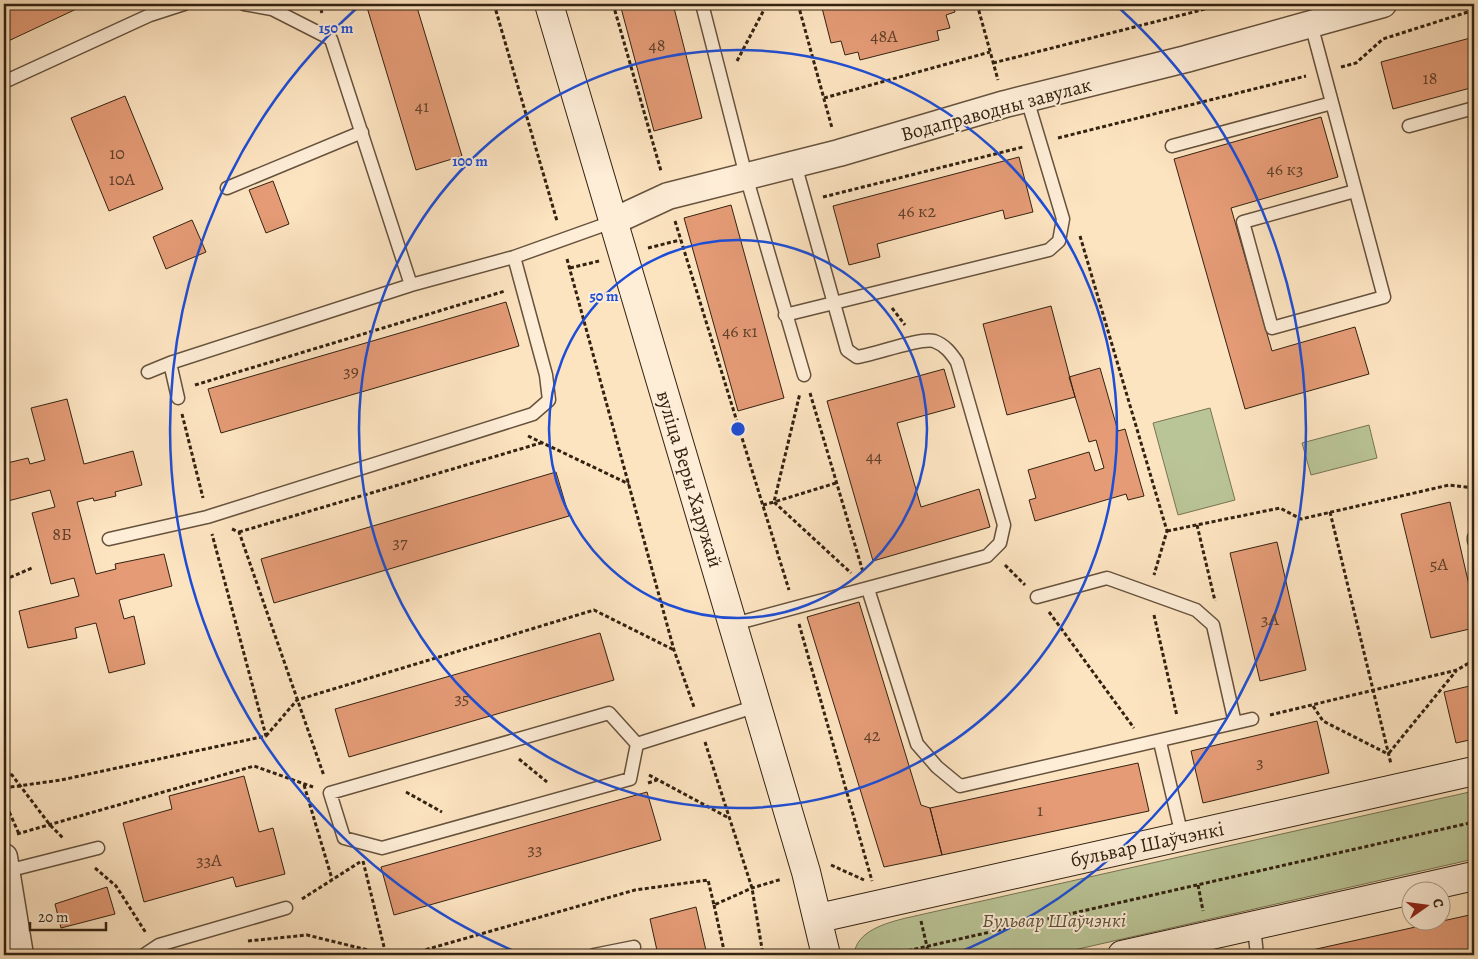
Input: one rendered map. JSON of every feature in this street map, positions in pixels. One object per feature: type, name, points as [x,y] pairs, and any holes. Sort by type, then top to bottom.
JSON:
[{"type":"main road","name":"вуліца Веры Харужай","points":[[549,4],[612,222],[758,706],[819,918],[826,955]]},
{"type":"main road","name":"бульвар Шаўчэнкі","points":[[819,918],[1474,770]]},
{"type":"main road","points":[[1122,955],[1254,927],[1474,876]]},
{"type":"street","name":"Водаправодны завулак","points":[[612,222],[668,196],[839,153],[1016,101],[1186,59],[1383,4]]},
{"type":"street","points":[[5,864],[20,955]]},
{"type":"lane","points":[[4,82],[150,15],[184,4]]},
{"type":"lane","points":[[244,4],[272,9],[331,39],[411,285]]},
{"type":"lane","points":[[702,4],[746,176],[804,375]]},
{"type":"lane","points":[[1311,24],[1384,297],[1272,328],[1243,222],[1355,191]]},
{"type":"lane","points":[[786,315],[1050,250],[1059,241],[1064,219],[1040,143],[1016,101]]},
{"type":"lane","points":[[1172,146],[1332,103]]},
{"type":"lane","points":[[1409,126],[1474,108]]},
{"type":"lane","points":[[227,188],[362,132]]},
{"type":"lane","points":[[734,624],[987,556],[1000,543],[1004,526],[957,362],[949,350],[933,341],[919,342],[857,357],[847,350],[795,164]]},
{"type":"lane","points":[[148,372],[170,363],[411,285],[514,257],[562,238],[612,222]]},
{"type":"lane","points":[[109,539],[207,516],[533,414],[549,400],[546,375],[514,257]]},
{"type":"lane","points":[[170,363],[178,398]]},
{"type":"lane","points":[[1037,597],[1107,578],[1196,610],[1213,626],[1235,723]]},
{"type":"lane","points":[[868,589],[917,744],[937,767],[960,786],[1160,742],[1252,719]]},
{"type":"lane","points":[[637,744],[758,706]]},
{"type":"lane","points":[[609,713],[637,744],[630,779],[382,848],[344,838],[330,793],[609,713]]},
{"type":"lane","points":[[1160,742],[1182,836]]},
{"type":"lane","points":[[5,864],[78,853],[98,848]]},
{"type":"lane","points":[[144,955],[159,945],[286,908]]},
{"type":"lane","points":[[1254,927],[1257,955]]},
{"type":"lane","points":[[594,955],[634,947]]},
{"type":"path","points":[[494,4],[562,238],[674,650],[700,724],[752,888],[763,955]]},
{"type":"path","points":[[723,87],[767,4]]},
{"type":"path","points":[[798,4],[839,153]]},
{"type":"path","points":[[977,4],[993,63],[1016,101]]},
{"type":"path","points":[[993,63],[1224,4]]},
{"type":"path","points":[[805,201],[1356,63],[1383,39],[1474,10]]},
{"type":"path","points":[[824,98],[990,52]]},
{"type":"path","points":[[1090,270],[1167,531],[1149,592],[1181,736]]},
{"type":"path","points":[[879,292],[919,342]]},
{"type":"path","points":[[804,375],[868,589]]},
{"type":"path","points":[[774,502],[804,375]]},
{"type":"path","points":[[495,425],[544,442],[629,484]]},
{"type":"path","points":[[738,426],[795,608],[873,885]]},
{"type":"path","points":[[238,532],[544,442]]},
{"type":"path","points":[[763,505],[836,483]]},
{"type":"path","points":[[1167,531],[1280,508],[1301,519],[1449,485],[1474,488]]},
{"type":"path","points":[[774,502],[868,589]]},
{"type":"path","points":[[1330,512],[1389,754]]},
{"type":"path","points":[[207,516],[266,736]]},
{"type":"path","points":[[991,552],[1037,597],[1146,745]]},
{"type":"path","points":[[4,580],[32,568]]},
{"type":"path","points":[[4,788],[61,780],[266,736],[297,700],[594,610],[674,650]]},
{"type":"path","points":[[1252,719],[1457,670],[1474,660]]},
{"type":"path","points":[[1389,754],[1457,670]]},
{"type":"path","points":[[1313,705],[1323,721],[1389,754]]},
{"type":"path","points":[[501,744],[565,797]]},
{"type":"path","points":[[632,764],[657,780],[728,817]]},
{"type":"path","points":[[4,800],[19,834],[254,766],[330,793]]},
{"type":"path","points":[[4,773],[12,775],[50,825],[78,853],[116,886],[143,930],[159,945]]},
{"type":"path","points":[[382,778],[465,825]]},
{"type":"path","points":[[304,784],[332,879]]},
{"type":"path","points":[[889,955],[1474,822]]},
{"type":"path","points":[[286,908],[363,860]]},
{"type":"path","points":[[407,955],[635,890],[708,880],[725,955]]},
{"type":"path","points":[[714,905],[752,888]]},
{"type":"path","points":[[241,941],[307,935],[388,955]]},
{"type":"green space","points":[[1210,408],[1235,500],[1178,515],[1153,423]]},
{"type":"green space","points":[[1369,425],[1377,458],[1311,475],[1302,443]]},
{"type":"green space","name":"Бульвар Шаўчэнкі","points":[[1474,791],[1474,859],[1052,955],[854,955],[860,940],[866,934],[873,929],[898,920]]},
{"type":"building","points":[[4,4],[87,4],[4,43]]},
{"type":"building","points":[[366,4],[416,4],[462,156],[416,170]]},
{"type":"building","points":[[620,4],[673,4],[702,118],[654,131]]},
{"type":"building","points":[[821,4],[953,4],[955,12],[946,15],[950,28],[937,31],[939,40],[860,60],[858,52],[845,55],[841,41],[831,43]]},
{"type":"building","points":[[1474,37],[1474,87],[1393,109],[1381,62]]},
{"type":"building","points":[[125,96],[163,189],[109,211],[71,118]]},
{"type":"building","points":[[1321,117],[1338,177],[1231,208],[1272,351],[1355,327],[1369,374],[1245,409],[1174,159]]},
{"type":"building","points":[[1019,157],[1033,212],[1005,219],[1003,210],[877,244],[880,257],[849,265],[833,206]]},
{"type":"building","points":[[273,181],[289,224],[266,233],[249,190]]},
{"type":"building","points":[[731,205],[784,398],[738,411],[684,218]]},
{"type":"building","points":[[192,220],[206,252],[166,269],[153,237]]},
{"type":"building","points":[[506,302],[519,346],[221,433],[208,389]]},
{"type":"building","points":[[1051,306],[1075,397],[1007,415],[983,324]]},
{"type":"building","points":[[1100,368],[1118,431],[1125,429],[1144,496],[1128,500],[1126,494],[1035,521],[1029,500],[1036,498],[1028,470],[1089,452],[1095,471],[1104,468],[1096,440],[1089,442],[1069,377]]},
{"type":"building","points":[[944,369],[955,407],[897,423],[921,507],[979,489],[990,527],[873,561],[827,401]]},
{"type":"building","points":[[67,399],[84,464],[133,451],[142,485],[115,492],[116,496],[94,501],[93,498],[77,502],[96,574],[116,569],[115,564],[164,554],[172,586],[119,600],[124,619],[134,616],[145,664],[109,673],[96,623],[75,628],[77,638],[28,648],[19,611],[79,596],[74,578],[51,584],[32,513],[55,507],[50,490],[4,502],[4,468],[8,467],[7,463],[28,458],[30,464],[45,460],[31,408]]},
{"type":"building","points":[[556,472],[569,516],[274,603],[261,559]]},
{"type":"building","points":[[1450,502],[1474,607],[1474,628],[1431,638],[1401,514]]},
{"type":"building","points":[[1277,542],[1306,670],[1260,681],[1230,553]]},
{"type":"building","points":[[859,602],[921,805],[930,808],[942,855],[884,867],[807,617]]},
{"type":"building","points":[[600,633],[614,680],[349,757],[335,709]]},
{"type":"building","points":[[1474,685],[1474,739],[1456,743],[1444,692]]},
{"type":"building","points":[[1317,721],[1329,773],[1203,803],[1191,751]]},
{"type":"building","points":[[1138,763],[1149,811],[942,855],[930,808]]},
{"type":"building","points":[[244,776],[259,832],[273,828],[285,874],[236,887],[233,877],[144,902],[123,823],[172,809],[169,796]]},
{"type":"building","points":[[647,792],[661,840],[394,915],[381,867]]},
{"type":"building","points":[[107,887],[115,914],[61,928],[55,904]]},
{"type":"building","points":[[696,907],[707,955],[658,955],[650,919]]},
{"type":"building","points":[[1474,914],[1474,955],[1304,955],[1303,952],[1400,930],[1400,932],[1450,932],[1450,919]]}]
